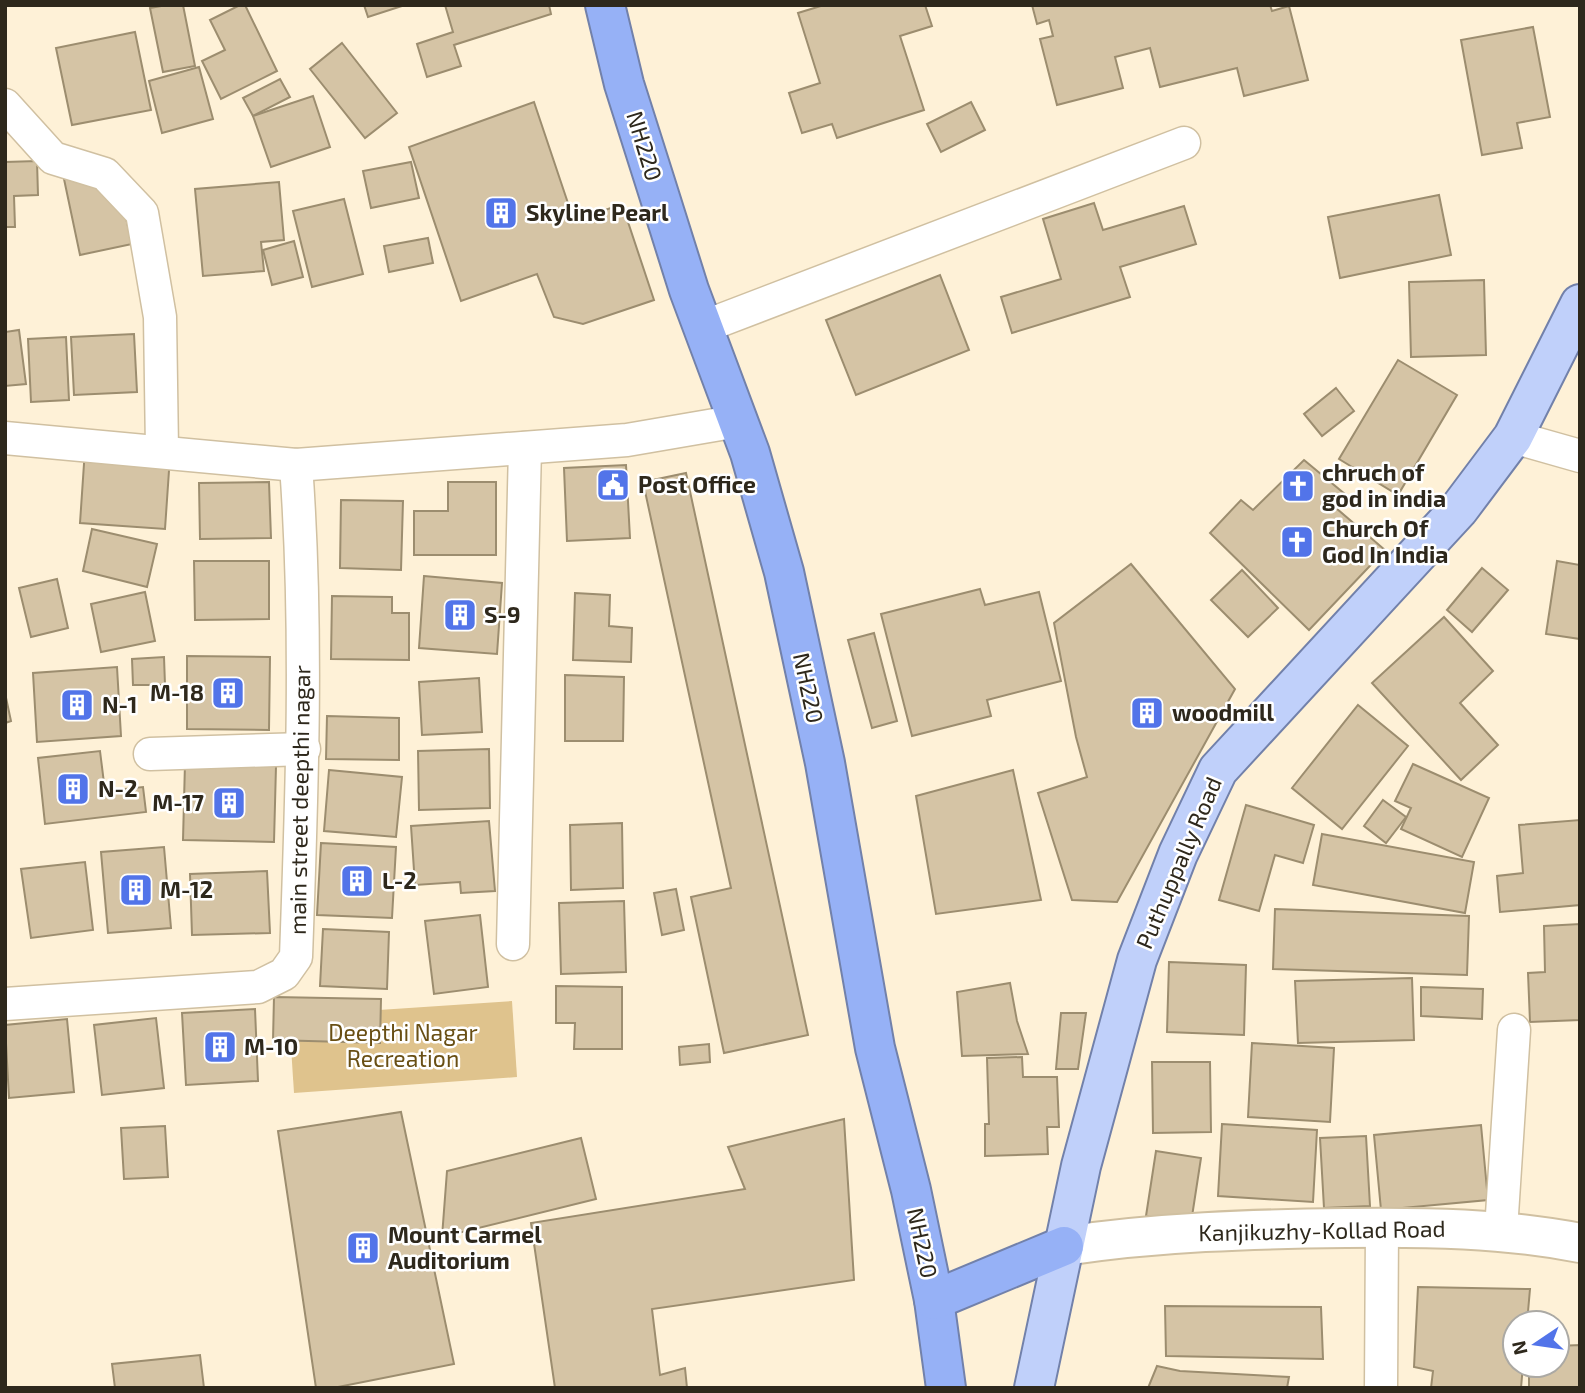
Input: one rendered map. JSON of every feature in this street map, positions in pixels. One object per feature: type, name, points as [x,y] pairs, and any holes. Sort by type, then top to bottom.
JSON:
[{"type":"highway","name":"NH220","points":[[606,5],[624,84],[703,327],[738,421],[784,572],[825,762],[875,1048],[911,1190],[934,1300],[946,1388]]},
{"type":"highway","points":[[934,1300],[1064,1246]]},
{"type":"main road","name":"Puthuppally Road","points":[[1034,1388],[1081,1166],[1137,960],[1178,854],[1218,770],[1362,610],[1459,509],[1513,436],[1580,304]]},
{"type":"main road","name":"Kanjikuzhy-Kollad Road","points":[[1064,1246],[1148,1234],[1246,1229],[1382,1228],[1501,1230],[1580,1243]]},
{"type":"street","points":[[5,105],[53,158],[104,174],[142,213],[160,317],[162,450]]},
{"type":"street","points":[[703,327],[1184,143]]},
{"type":"street","points":[[5,438],[162,450],[296,465],[627,440],[738,421]]},
{"type":"street","points":[[1513,436],[1580,456]]},
{"type":"street","points":[[513,944],[525,448]]},
{"type":"street","name":"main street deepthi nagar","points":[[5,1004],[258,987],[284,974],[296,957],[304,749],[304,567],[296,465]]},
{"type":"street","points":[[150,754],[304,749]]},
{"type":"street","points":[[1501,1230],[1514,1030]]},
{"type":"street","points":[[1381,1388],[1382,1228]]},
{"type":"green space","name":"Deepthi Nagar Recreation","points":[[512,1001],[517,1077],[294,1093],[289,1016]]},
{"type":"building","points":[[183,5],[195,66],[163,72],[150,8]]},
{"type":"building","points":[[245,5],[277,71],[221,99],[202,61],[225,50],[210,20]]},
{"type":"building","points":[[364,5],[405,5],[368,17]]},
{"type":"building","points":[[445,5],[549,5],[551,14],[454,45],[461,66],[427,77],[417,44],[453,32]]},
{"type":"building","points":[[824,5],[925,5],[932,26],[900,36],[924,110],[837,138],[832,124],[802,133],[789,93],[820,83],[798,13]]},
{"type":"building","points":[[1032,5],[1270,5],[1272,11],[1289,6],[1308,80],[1244,96],[1237,68],[1160,87],[1150,48],[1115,57],[1123,88],[1057,105],[1040,39],[1053,36],[1049,20],[1037,24]]},
{"type":"building","points":[[1533,27],[1550,117],[1517,123],[1522,148],[1482,155],[1461,40]]},
{"type":"building","points":[[135,32],[151,110],[72,125],[56,48]]},
{"type":"building","points":[[342,43],[397,113],[365,138],[310,69]]},
{"type":"building","points":[[199,67],[213,119],[162,133],[149,81]]},
{"type":"building","points":[[280,79],[290,97],[253,116],[243,98]]},
{"type":"building","points":[[313,96],[330,147],[271,167],[253,116]]},
{"type":"building","name":"Skyline Pearl","points":[[534,102],[574,221],[622,204],[654,300],[583,324],[554,317],[537,274],[461,301],[409,147]]},
{"type":"building","points":[[971,102],[985,130],[941,152],[927,124]]},
{"type":"building","points":[[37,161],[38,195],[14,196],[15,227],[5,227],[5,162]]},
{"type":"building","points":[[411,162],[419,198],[371,208],[363,171]]},
{"type":"building","points":[[115,169],[132,244],[80,255],[64,179]]},
{"type":"building","points":[[279,182],[284,240],[261,242],[264,271],[203,276],[195,189]]},
{"type":"building","points":[[1439,195],[1451,255],[1340,278],[1328,217]]},
{"type":"building","points":[[344,199],[363,274],[312,287],[293,211]]},
{"type":"building","points":[[1094,203],[1103,230],[1184,206],[1196,244],[1120,267],[1130,297],[1012,333],[1001,297],[1061,279],[1043,219]]},
{"type":"building","points":[[428,238],[433,263],[389,272],[384,246]]},
{"type":"building","points":[[294,241],[303,277],[272,285],[263,250]]},
{"type":"building","points":[[940,275],[969,350],[856,395],[826,320]]},
{"type":"building","points":[[1484,280],[1486,355],[1411,357],[1409,282]]},
{"type":"building","points":[[19,330],[26,384],[5,386],[5,332]]},
{"type":"building","points":[[134,334],[137,392],[74,395],[71,337]]},
{"type":"building","points":[[66,337],[69,400],[31,402],[28,339]]},
{"type":"building","points":[[1398,360],[1457,395],[1398,495],[1339,459]]},
{"type":"building","points":[[1336,388],[1354,411],[1322,436],[1304,414]]},
{"type":"building","points":[[85,449],[170,456],[165,529],[80,523]]},
{"type":"building","name":"chruch of god in india","points":[[1304,460],[1346,495],[1336,508],[1385,550],[1309,630],[1210,533],[1241,500],[1253,510]]},
{"type":"building","points":[[626,465],[630,538],[567,541],[564,468]]},
{"type":"building","points":[[686,473],[808,1035],[724,1053],[691,897],[731,888],[643,482]]},
{"type":"building","points":[[269,482],[271,538],[200,539],[199,483]]},
{"type":"building","points":[[448,482],[496,482],[496,555],[414,555],[414,511],[448,511]]},
{"type":"building","points":[[341,500],[403,501],[401,570],[340,568]]},
{"type":"building","points":[[92,529],[157,544],[147,587],[83,571]]},
{"type":"building","points":[[194,561],[269,561],[269,619],[195,620]]},
{"type":"building","points":[[1557,561],[1580,565],[1580,639],[1546,634]]},
{"type":"building","name":"woodmill","points":[[1131,564],[1235,689],[1117,902],[1072,900],[1038,793],[1087,777],[1076,737],[1054,623]]},
{"type":"building","points":[[1482,568],[1508,590],[1472,632],[1447,610]]},
{"type":"building","points":[[1242,570],[1278,608],[1248,637],[1211,600]]},
{"type":"building","name":"S-9","points":[[424,576],[502,583],[497,654],[419,648]]},
{"type":"building","points":[[57,579],[68,628],[31,637],[19,588]]},
{"type":"building","points":[[980,589],[985,605],[1039,592],[1061,681],[987,700],[991,716],[912,736],[881,614]]},
{"type":"building","points":[[145,592],[155,641],[101,652],[91,604]]},
{"type":"building","points":[[575,593],[610,595],[609,626],[632,628],[631,662],[573,660]]},
{"type":"building","points":[[332,596],[392,597],[392,613],[409,613],[409,660],[331,659]]},
{"type":"building","points":[[1444,617],[1493,671],[1460,703],[1498,745],[1461,780],[1372,683]]},
{"type":"building","points":[[874,633],[897,721],[872,728],[848,640]]},
{"type":"building","name":"M-18","points":[[187,656],[270,657],[269,730],[187,729]]},
{"type":"building","points":[[164,657],[165,685],[133,685],[132,659]]},
{"type":"building","name":"N-1","points":[[117,667],[121,736],[37,742],[33,673]]},
{"type":"building","points":[[565,675],[624,677],[623,741],[565,741]]},
{"type":"building","points":[[479,678],[482,732],[422,735],[419,682]]},
{"type":"building","points":[[5,693],[11,721],[5,723]]},
{"type":"building","points":[[1358,705],[1408,746],[1342,829],[1292,788]]},
{"type":"building","points":[[327,716],[399,718],[399,760],[326,759]]},
{"type":"building","points":[[489,749],[490,808],[419,810],[418,751]]},
{"type":"building","name":"N-2","points":[[100,751],[105,791],[143,787],[146,812],[45,824],[38,758]]},
{"type":"building","name":"M-17","points":[[185,763],[276,766],[274,842],[183,840]]},
{"type":"building","points":[[1413,764],[1489,798],[1462,857],[1401,829],[1411,808],[1395,801]]},
{"type":"building","points":[[329,770],[402,777],[396,837],[324,831]]},
{"type":"building","points":[[1013,770],[1041,900],[936,914],[916,796]]},
{"type":"building","points":[[1383,800],[1406,817],[1386,843],[1364,826]]},
{"type":"building","points":[[1246,805],[1314,825],[1303,863],[1275,855],[1259,911],[1219,900]]},
{"type":"building","points":[[1580,820],[1580,905],[1500,912],[1497,876],[1523,873],[1519,825]]},
{"type":"building","points":[[489,821],[495,891],[461,893],[460,882],[415,885],[411,826]]},
{"type":"building","points":[[622,823],[623,888],[571,890],[570,825]]},
{"type":"building","points":[[1322,834],[1474,862],[1465,913],[1313,885]]},
{"type":"building","name":"L-2","points":[[321,843],[396,847],[392,918],[317,915]]},
{"type":"building","name":"M-12","points":[[164,847],[171,928],[108,933],[101,852]]},
{"type":"building","points":[[85,862],[93,930],[31,938],[21,869]]},
{"type":"building","points":[[267,871],[270,933],[192,935],[190,874]]},
{"type":"building","points":[[676,889],[684,930],[662,935],[654,893]]},
{"type":"building","points":[[624,901],[626,972],[561,974],[559,903]]},
{"type":"building","points":[[1275,909],[1469,916],[1467,975],[1273,969]]},
{"type":"building","points":[[480,915],[488,987],[434,994],[425,921]]},
{"type":"building","points":[[1580,924],[1580,1020],[1530,1022],[1528,973],[1545,972],[1544,926]]},
{"type":"building","points":[[323,929],[389,932],[387,989],[320,986]]},
{"type":"building","points":[[1169,962],[1246,965],[1244,1035],[1167,1032]]},
{"type":"building","points":[[1412,978],[1414,1040],[1298,1043],[1295,981]]},
{"type":"building","points":[[1010,983],[1017,1021],[1028,1054],[962,1056],[957,992]]},
{"type":"building","points":[[556,986],[622,987],[622,1049],[574,1049],[575,1023],[556,1023]]},
{"type":"building","points":[[1421,987],[1483,989],[1482,1019],[1421,1016]]},
{"type":"building","points":[[274,997],[381,999],[380,1043],[273,1040]]},
{"type":"building","name":"M-10","points":[[255,1009],[258,1081],[186,1085],[182,1013]]},
{"type":"building","points":[[1061,1013],[1086,1013],[1078,1069],[1056,1069]]},
{"type":"building","points":[[156,1018],[164,1088],[102,1095],[94,1025]]},
{"type":"building","points":[[67,1019],[74,1092],[9,1098],[5,1025]]},
{"type":"building","points":[[1252,1043],[1334,1048],[1330,1122],[1248,1117]]},
{"type":"building","points":[[709,1044],[710,1062],[680,1065],[679,1047]]},
{"type":"building","points":[[1022,1057],[1023,1077],[1057,1077],[1059,1127],[1047,1127],[1048,1154],[985,1156],[985,1124],[989,1124],[987,1058]]},
{"type":"building","points":[[1152,1062],[1210,1062],[1211,1132],[1153,1133]]},
{"type":"building","name":"Mount Carmel Auditorium","points":[[401,1112],[454,1364],[333,1388],[316,1388],[278,1131]]},
{"type":"building","points":[[844,1119],[854,1280],[652,1309],[660,1375],[685,1368],[687,1388],[555,1388],[531,1223],[745,1189],[728,1147]]},
{"type":"building","points":[[1222,1124],[1317,1130],[1313,1202],[1218,1196]]},
{"type":"building","points":[[1481,1125],[1488,1200],[1381,1210],[1374,1135]]},
{"type":"building","points":[[165,1126],[168,1177],[124,1179],[121,1128]]},
{"type":"building","points":[[1366,1136],[1370,1206],[1324,1208],[1320,1138]]},
{"type":"building","points":[[581,1138],[596,1199],[442,1237],[447,1171]]},
{"type":"building","points":[[1156,1151],[1201,1158],[1191,1223],[1146,1216]]},
{"type":"building","points":[[1418,1287],[1530,1289],[1528,1309],[1501,1309],[1501,1379],[1522,1379],[1521,1388],[1431,1388],[1433,1371],[1414,1367]]},
{"type":"building","points":[[1165,1306],[1321,1307],[1323,1359],[1166,1356]]},
{"type":"building","points":[[1571,1345],[1580,1345],[1580,1388],[1529,1388],[1529,1379],[1571,1379]]},
{"type":"building","points":[[200,1355],[204,1388],[115,1388],[112,1364]]},
{"type":"building","points":[[1157,1366],[1180,1371],[1289,1377],[1287,1388],[1148,1388]]},
{"type":"place","name":"Skyline Pearl","points":[[501,213]]},
{"type":"place","name":"Post Office","points":[[613,485]]},
{"type":"place","name":"chruch of god in india","points":[[1298,486]]},
{"type":"place","name":"Church Of God In India","points":[[1297,542]]},
{"type":"place","name":"S-9","points":[[460,615]]},
{"type":"place","name":"M-18","points":[[228,693]]},
{"type":"place","name":"N-1","points":[[77,705]]},
{"type":"place","name":"woodmill","points":[[1147,713]]},
{"type":"place","name":"N-2","points":[[73,789]]},
{"type":"place","name":"M-17","points":[[229,803]]},
{"type":"place","name":"L-2","points":[[357,881]]},
{"type":"place","name":"M-12","points":[[136,890]]},
{"type":"place","name":"M-10","points":[[220,1047]]},
{"type":"place","name":"Mount Carmel Auditorium","points":[[363,1248]]}]
